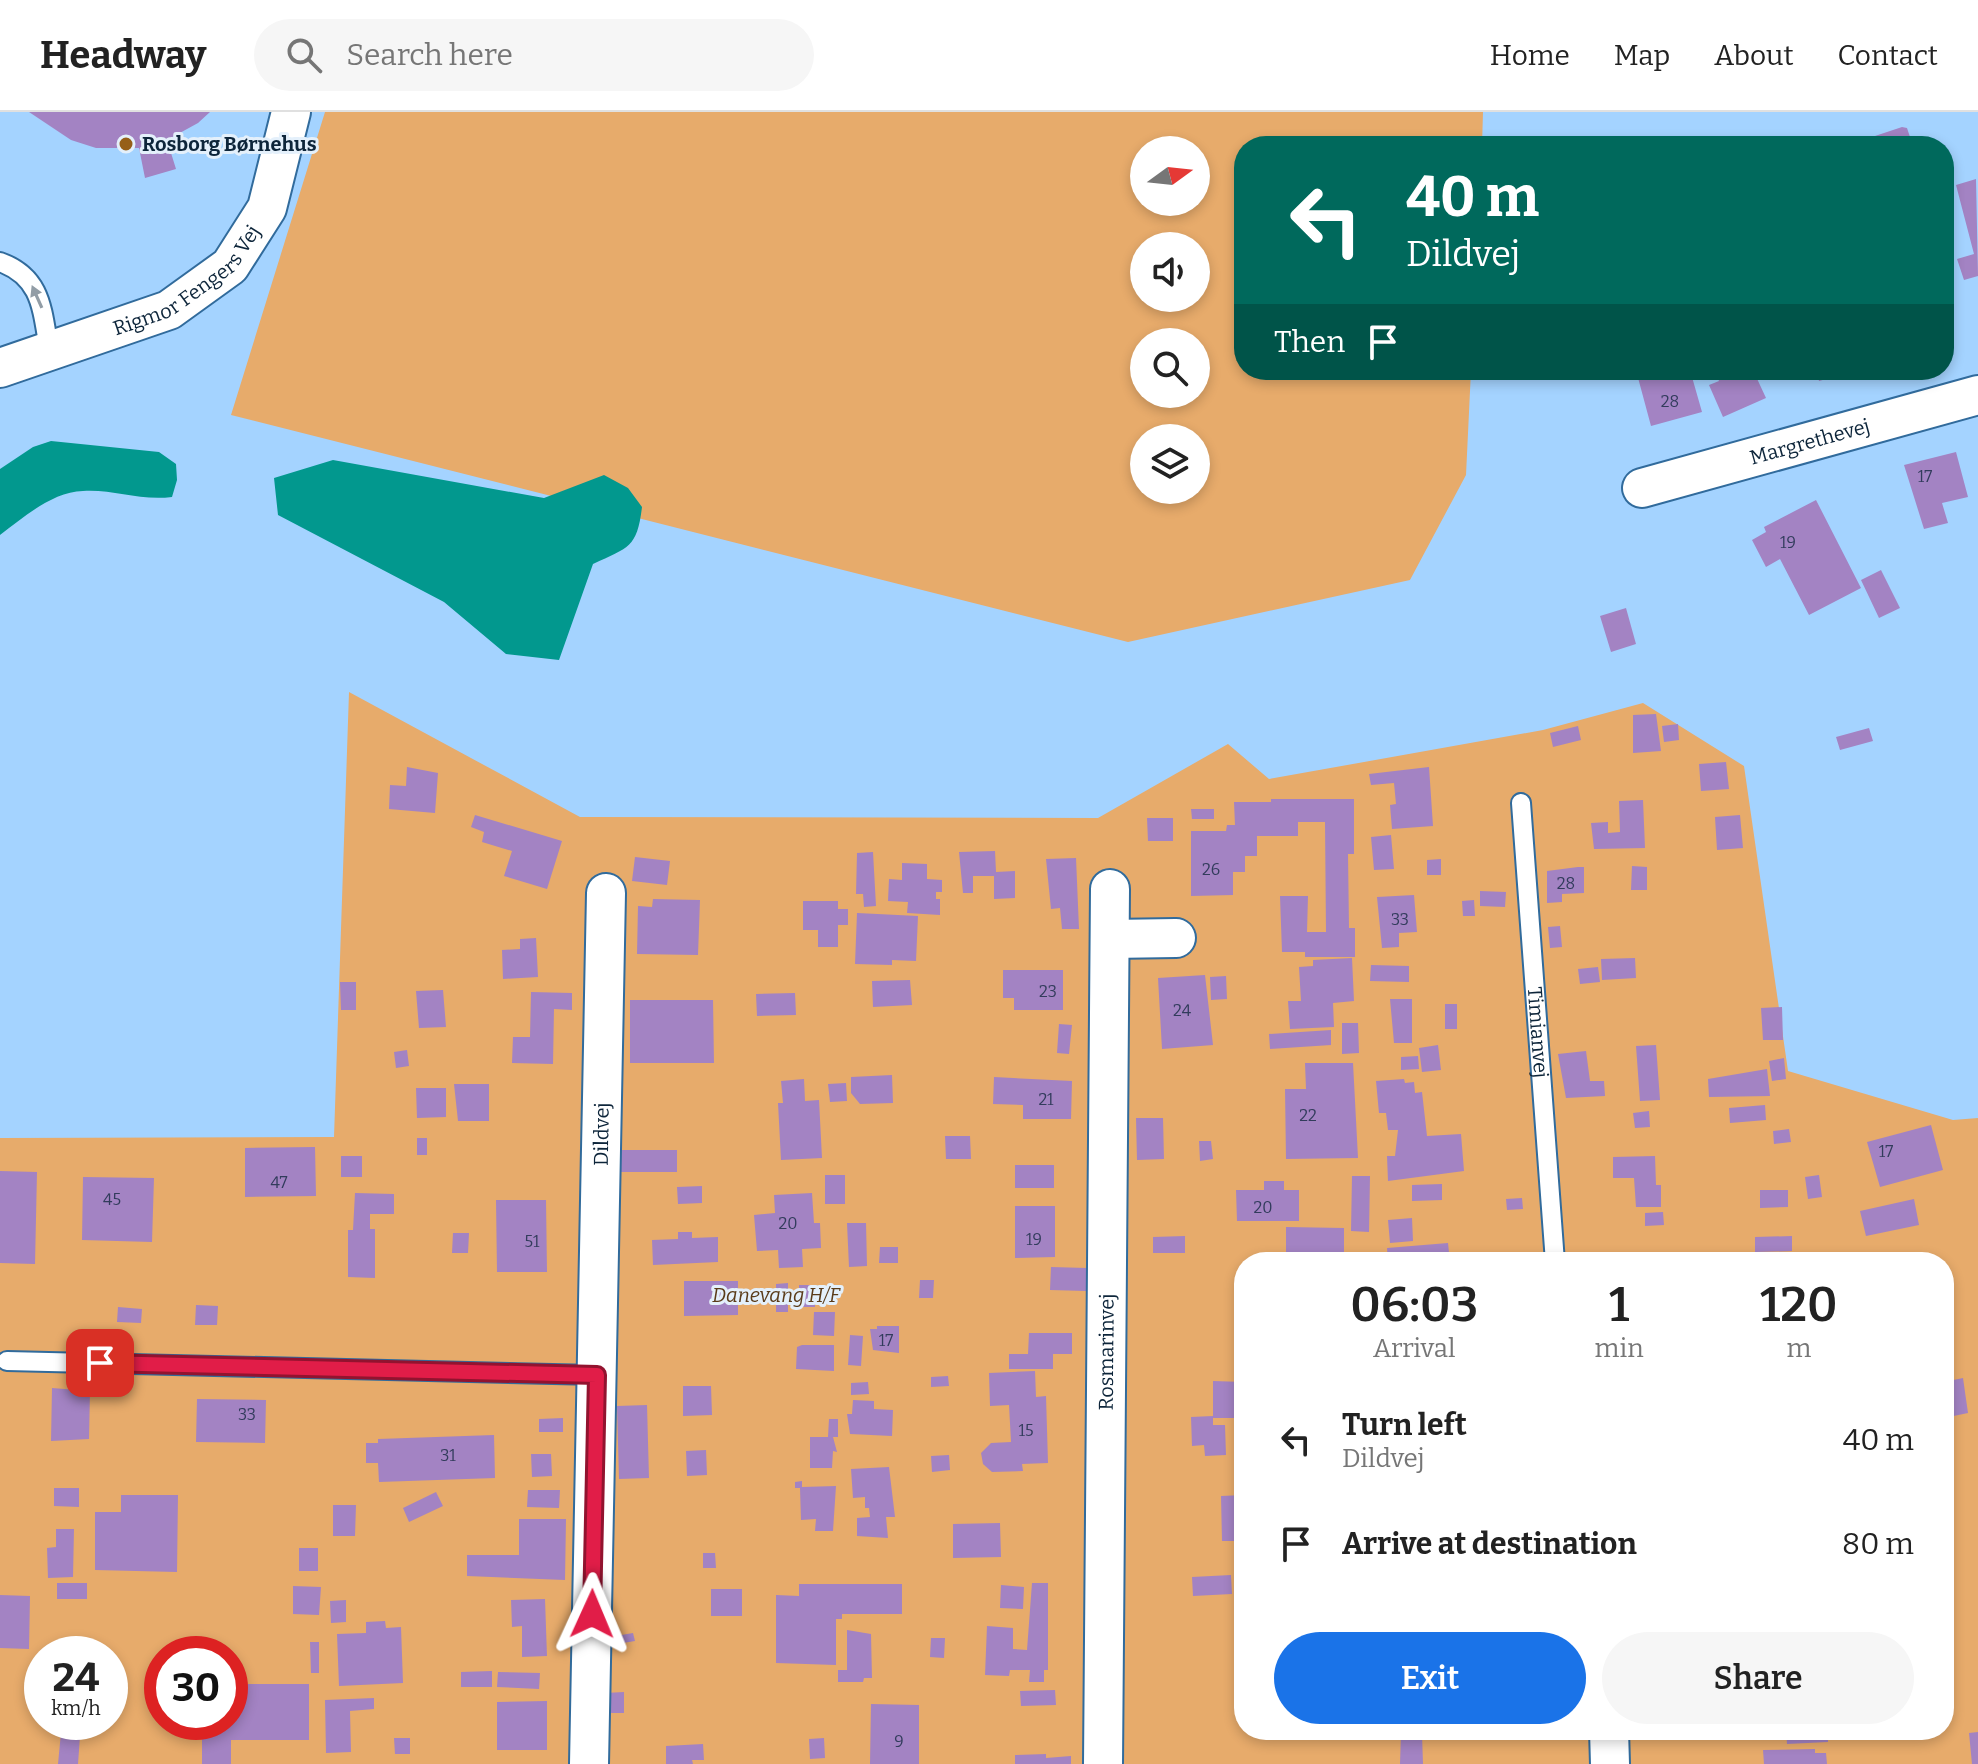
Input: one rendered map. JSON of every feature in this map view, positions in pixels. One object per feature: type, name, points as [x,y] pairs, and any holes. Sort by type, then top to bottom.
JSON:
[{"type":"street","name":"Rigmor Fengers Vej","points":[[0,368],[169,310],[230,266],[267,208],[291,112]]},
{"type":"street","name":"Margrethevej","points":[[1642,488],[1978,395]]},
{"type":"street","name":"Rosmarinvej","points":[[1103,1764],[1110,889]]},
{"type":"street","name":"Dildvej","points":[[589,1764],[606,893]]},
{"type":"street","points":[[1110,939],[1176,938]]},
{"type":"street","points":[[1609,1740],[1610,1764]]},
{"type":"lane","points":[[0,262],[20,269],[40,297],[49,349]]},
{"type":"lane","name":"Timianvej","points":[[1521,803],[1554,1252]]},
{"type":"lane","points":[[7,1361],[597,1375]]},
{"type":"green space","points":[[325,112],[1483,112],[1482,136],[1234,136],[1234,380],[1471,380],[1466,475],[1410,580],[1128,642],[231,415]]},
{"type":"green space","name":"Danevang H/F","points":[[349,692],[580,817],[1098,818],[1228,744],[1269,779],[1543,730],[1643,703],[1744,766],[1788,1071],[1953,1120],[1978,1118],[1978,1764],[0,1764],[0,1138],[334,1137]]},
{"type":"shaded area","points":[[51,441],[159,452],[176,464],[177,480],[172,497],[72,492],[39,507],[0,535],[0,469],[33,447]]},
{"type":"shaded area","points":[[333,460],[544,498],[604,475],[628,488],[642,507],[640,521],[629,544],[593,564],[559,660],[506,654],[444,602],[278,515],[274,478]]},
{"type":"building","name":"Rosborg Børnehus","points":[[29,112],[210,112],[198,123],[167,140],[176,169],[145,178],[139,148],[96,148],[71,140]]},
{"type":"building","points":[[1902,127],[1907,128],[1910,136],[1875,136]]},
{"type":"building","points":[[1976,179],[1978,276],[1964,280],[1957,259],[1974,254],[1956,185]]},
{"type":"building","points":[[1639,380],[1693,380],[1702,412],[1651,426]]},
{"type":"building","points":[[1758,380],[1766,398],[1723,417],[1709,385],[1719,381]]},
{"type":"building","points":[[1956,452],[1968,497],[1942,503],[1948,523],[1924,529],[1904,465]]},
{"type":"building","points":[[1816,500],[1861,588],[1809,615],[1780,559],[1766,567],[1752,540],[1766,532],[1764,527]]},
{"type":"building","points":[[1881,570],[1900,608],[1879,618],[1861,580]]},
{"type":"building","points":[[1626,608],[1636,644],[1611,652],[1600,616]]},
{"type":"building","points":[[1656,714],[1661,751],[1633,753],[1633,715]]},
{"type":"building","points":[[1678,724],[1679,740],[1664,742],[1662,726]]},
{"type":"building","points":[[1578,726],[1581,740],[1553,747],[1550,733]]},
{"type":"building","points":[[1869,728],[1873,741],[1840,750],[1836,737]]},
{"type":"building","points":[[1726,762],[1729,789],[1701,791],[1699,764]]},
{"type":"building","points":[[407,767],[438,773],[435,813],[389,809],[390,785],[406,786]]},
{"type":"building","points":[[1429,767],[1433,826],[1392,829],[1390,805],[1396,804],[1394,783],[1371,785],[1369,774]]},
{"type":"building","points":[[1271,799],[1354,799],[1354,854],[1348,854],[1349,928],[1355,928],[1355,957],[1305,957],[1305,952],[1282,952],[1280,896],[1308,896],[1307,932],[1326,932],[1325,822],[1298,822],[1298,836],[1257,836],[1257,856],[1245,856],[1245,872],[1233,872],[1233,895],[1191,896],[1191,831],[1226,831],[1227,825],[1235,825],[1234,802],[1271,802]]},
{"type":"building","points":[[1643,800],[1645,848],[1594,849],[1591,823],[1608,822],[1608,833],[1620,832],[1619,801]]},
{"type":"building","points":[[1191,809],[1214,809],[1214,819],[1192,819]]},
{"type":"building","points":[[475,815],[562,841],[547,889],[504,876],[512,851],[482,842],[484,832],[471,827]]},
{"type":"building","points":[[1740,815],[1743,848],[1717,850],[1715,817]]},
{"type":"building","points":[[1147,818],[1173,818],[1173,841],[1148,841]]},
{"type":"building","points":[[1391,835],[1394,869],[1374,870],[1371,837]]},
{"type":"building","points":[[995,851],[996,872],[1015,871],[1015,898],[994,899],[994,876],[973,876],[973,893],[963,893],[959,852]]},
{"type":"building","points":[[873,852],[876,906],[864,907],[863,894],[856,894],[857,853]]},
{"type":"building","points":[[635,857],[670,861],[667,885],[632,881]]},
{"type":"building","points":[[1076,858],[1079,929],[1062,929],[1060,908],[1051,909],[1046,859]]},
{"type":"building","points":[[1441,859],[1441,875],[1427,875],[1427,860]]},
{"type":"building","points":[[902,863],[927,864],[927,879],[942,880],[942,892],[936,892],[936,899],[940,899],[940,915],[907,913],[908,902],[888,901],[889,879],[902,880]]},
{"type":"building","points":[[1632,866],[1647,867],[1647,890],[1631,890]]},
{"type":"building","points":[[1584,867],[1584,893],[1562,894],[1562,902],[1547,903],[1547,871]]},
{"type":"building","points":[[1480,891],[1506,892],[1505,907],[1480,906]]},
{"type":"building","points":[[1414,895],[1417,932],[1399,933],[1399,947],[1382,948],[1377,897]]},
{"type":"building","points":[[653,899],[700,900],[698,955],[637,954],[638,906],[652,907]]},
{"type":"building","points":[[1474,900],[1475,916],[1463,916],[1462,901]]},
{"type":"building","points":[[803,901],[838,901],[838,909],[848,909],[848,925],[838,925],[838,947],[818,947],[818,930],[803,930]]},
{"type":"building","points":[[857,913],[918,916],[916,961],[892,960],[892,965],[855,964]]},
{"type":"building","points":[[1560,926],[1562,947],[1550,948],[1548,927]]},
{"type":"building","points":[[536,938],[538,977],[503,979],[502,950],[520,949],[520,939]]},
{"type":"building","points":[[1352,958],[1354,1001],[1333,1003],[1334,1027],[1290,1029],[1288,1001],[1301,1001],[1299,967],[1313,966],[1313,960]]},
{"type":"building","points":[[1635,958],[1636,978],[1602,980],[1601,959]]},
{"type":"building","points":[[1371,965],[1409,966],[1409,982],[1370,981]]},
{"type":"building","points":[[1598,967],[1600,982],[1580,984],[1578,969]]},
{"type":"building","points":[[1003,970],[1063,970],[1063,1010],[1014,1010],[1014,998],[1003,998]]},
{"type":"building","points":[[1205,975],[1213,1045],[1162,1049],[1158,978]]},
{"type":"building","points":[[1226,976],[1227,999],[1211,1000],[1210,977]]},
{"type":"building","points":[[910,980],[912,1005],[873,1007],[872,981]]},
{"type":"building","points":[[340,982],[356,982],[356,1010],[341,1010]]},
{"type":"building","points":[[443,990],[446,1027],[419,1028],[416,991]]},
{"type":"building","points":[[531,992],[572,993],[572,1010],[554,1009],[553,1064],[512,1063],[513,1037],[530,1037]]},
{"type":"building","points":[[795,993],[796,1015],[757,1016],[756,994]]},
{"type":"building","points":[[1390,999],[1412,999],[1412,1043],[1394,1043]]},
{"type":"building","points":[[630,1000],[713,1000],[714,1063],[630,1063]]},
{"type":"building","points":[[1445,1004],[1457,1004],[1457,1029],[1445,1029]]},
{"type":"building","points":[[1782,1007],[1783,1040],[1763,1040],[1761,1008]]},
{"type":"building","points":[[1342,1023],[1358,1023],[1359,1053],[1342,1054]]},
{"type":"building","points":[[1059,1024],[1072,1025],[1069,1054],[1057,1053]]},
{"type":"building","points":[[1331,1030],[1331,1045],[1270,1049],[1269,1034]]},
{"type":"building","points":[[1438,1045],[1441,1070],[1422,1072],[1419,1048]]},
{"type":"building","points":[[1656,1045],[1660,1100],[1640,1101],[1636,1046]]},
{"type":"building","points":[[407,1050],[409,1066],[396,1068],[394,1052]]},
{"type":"building","points":[[1586,1051],[1590,1081],[1604,1081],[1605,1096],[1566,1098],[1558,1054]]},
{"type":"building","points":[[1418,1056],[1419,1069],[1401,1070],[1401,1057]]},
{"type":"building","points":[[1784,1058],[1786,1079],[1772,1081],[1769,1061]]},
{"type":"building","points":[[1305,1063],[1353,1063],[1358,1158],[1286,1159],[1285,1089],[1306,1089]]},
{"type":"building","points":[[1767,1069],[1770,1096],[1709,1097],[1708,1079]]},
{"type":"building","points":[[892,1075],[893,1103],[860,1104],[851,1093],[851,1077]]},
{"type":"building","points":[[994,1077],[1072,1081],[1071,1119],[1023,1119],[1023,1105],[993,1104]]},
{"type":"building","points":[[804,1079],[805,1101],[819,1100],[822,1158],[781,1160],[778,1103],[783,1103],[781,1081]]},
{"type":"building","points":[[1404,1079],[1405,1083],[1414,1082],[1415,1093],[1422,1092],[1427,1136],[1461,1134],[1464,1171],[1388,1181],[1387,1156],[1395,1156],[1398,1130],[1388,1130],[1386,1113],[1379,1113],[1376,1081]]},
{"type":"building","points":[[846,1083],[847,1101],[830,1102],[828,1084]]},
{"type":"building","points":[[454,1084],[489,1084],[489,1121],[458,1121]]},
{"type":"building","points":[[416,1088],[446,1088],[446,1117],[417,1118]]},
{"type":"building","points":[[1765,1105],[1766,1120],[1730,1123],[1729,1108]]},
{"type":"building","points":[[1649,1111],[1650,1127],[1635,1128],[1633,1113]]},
{"type":"building","points":[[1136,1118],[1163,1118],[1164,1159],[1137,1160]]},
{"type":"building","points":[[1931,1125],[1943,1170],[1880,1187],[1867,1142]]},
{"type":"building","points":[[1789,1129],[1791,1142],[1774,1144],[1773,1131]]},
{"type":"building","points":[[945,1136],[970,1136],[971,1159],[946,1159]]},
{"type":"building","points":[[417,1138],[427,1138],[427,1155],[417,1155]]},
{"type":"building","points":[[1199,1141],[1211,1141],[1213,1159],[1200,1161]]},
{"type":"building","points":[[315,1147],[316,1196],[245,1197],[245,1148]]},
{"type":"building","points":[[616,1150],[677,1150],[677,1172],[617,1172]]},
{"type":"building","points":[[341,1156],[362,1156],[362,1177],[341,1177]]},
{"type":"building","points":[[1655,1156],[1656,1185],[1661,1185],[1661,1207],[1636,1207],[1634,1178],[1613,1178],[1613,1157]]},
{"type":"building","points":[[1015,1165],[1054,1165],[1054,1188],[1015,1188]]},
{"type":"building","points":[[0,1171],[37,1172],[35,1264],[0,1263]]},
{"type":"building","points":[[825,1175],[845,1175],[845,1204],[825,1204]]},
{"type":"building","points":[[1819,1175],[1822,1197],[1808,1199],[1805,1177]]},
{"type":"building","points":[[1352,1176],[1370,1176],[1369,1232],[1351,1231]]},
{"type":"building","points":[[83,1177],[154,1178],[152,1242],[82,1240]]},
{"type":"building","points":[[1264,1181],[1284,1181],[1284,1190],[1299,1190],[1299,1221],[1237,1221],[1236,1190],[1264,1190]]},
{"type":"building","points":[[1442,1184],[1442,1200],[1412,1201],[1412,1185]]},
{"type":"building","points":[[702,1186],[702,1203],[678,1204],[677,1187]]},
{"type":"building","points":[[1760,1190],[1788,1190],[1788,1207],[1760,1208]]},
{"type":"building","points":[[355,1193],[394,1194],[394,1214],[370,1214],[370,1229],[375,1229],[375,1278],[348,1277],[348,1230],[353,1230]]},
{"type":"building","points":[[812,1193],[814,1223],[820,1223],[821,1248],[802,1249],[803,1267],[779,1268],[778,1250],[757,1251],[754,1215],[775,1213],[774,1195]]},
{"type":"building","points":[[1522,1198],[1523,1209],[1507,1210],[1506,1199]]},
{"type":"building","points":[[1914,1199],[1919,1225],[1866,1236],[1860,1211]]},
{"type":"building","points":[[496,1200],[546,1200],[547,1272],[497,1272]]},
{"type":"building","points":[[1015,1206],[1055,1206],[1055,1257],[1015,1258]]},
{"type":"building","points":[[1663,1212],[1664,1225],[1645,1226],[1645,1213]]},
{"type":"building","points":[[1412,1218],[1413,1241],[1390,1243],[1388,1220]]},
{"type":"building","points":[[847,1223],[866,1223],[867,1266],[849,1267]]},
{"type":"building","points":[[1286,1227],[1344,1228],[1344,1252],[1286,1252]]},
{"type":"building","points":[[678,1232],[692,1232],[692,1238],[718,1237],[718,1262],[653,1265],[652,1240],[678,1239]]},
{"type":"building","points":[[453,1233],[469,1233],[468,1253],[452,1253]]},
{"type":"building","points":[[1185,1236],[1185,1253],[1153,1253],[1153,1237]]},
{"type":"building","points":[[1792,1236],[1792,1251],[1755,1252],[1755,1237]]},
{"type":"building","points":[[1448,1243],[1449,1252],[1387,1252],[1387,1248]]},
{"type":"building","points":[[880,1247],[898,1247],[898,1263],[879,1263]]},
{"type":"building","points":[[1051,1267],[1087,1268],[1086,1291],[1050,1290]]},
{"type":"building","points":[[920,1280],[934,1280],[933,1298],[919,1298]]},
{"type":"building","points":[[684,1281],[738,1281],[738,1315],[684,1316]]},
{"type":"building","points":[[788,1283],[788,1312],[776,1312],[776,1284]]},
{"type":"building","points":[[799,1285],[814,1285],[815,1307],[799,1307]]},
{"type":"building","points":[[196,1305],[218,1306],[217,1325],[195,1325]]},
{"type":"building","points":[[118,1307],[142,1309],[141,1323],[117,1322]]},
{"type":"building","points":[[814,1312],[835,1312],[834,1336],[813,1335]]},
{"type":"building","points":[[877,1326],[899,1326],[899,1353],[873,1350],[870,1329],[877,1329]]},
{"type":"building","points":[[1029,1333],[1072,1333],[1072,1354],[1053,1354],[1053,1369],[1009,1369],[1009,1354],[1028,1354]]},
{"type":"building","points":[[850,1335],[863,1336],[861,1366],[848,1365]]},
{"type":"building","points":[[834,1345],[834,1371],[796,1369],[797,1347]]},
{"type":"building","points":[[1035,1371],[1036,1397],[1046,1396],[1048,1463],[1022,1464],[1023,1471],[992,1472],[983,1464],[981,1453],[991,1443],[1011,1442],[1009,1405],[990,1406],[989,1373]]},
{"type":"building","points":[[948,1376],[949,1386],[931,1387],[931,1377]]},
{"type":"building","points":[[1963,1378],[1968,1413],[1954,1416],[1954,1380]]},
{"type":"building","points":[[1213,1381],[1234,1382],[1234,1418],[1213,1418],[1213,1425],[1225,1425],[1226,1455],[1205,1456],[1204,1445],[1192,1446],[1191,1417],[1213,1416]]},
{"type":"building","points":[[868,1382],[869,1394],[851,1395],[851,1383]]},
{"type":"building","points":[[683,1386],[711,1386],[712,1415],[683,1416]]},
{"type":"building","points":[[52,1388],[90,1391],[89,1439],[51,1441]]},
{"type":"building","points":[[197,1399],[266,1400],[265,1443],[196,1442]]},
{"type":"building","points":[[853,1400],[874,1401],[874,1409],[893,1410],[892,1436],[850,1434],[847,1414],[852,1414]]},
{"type":"building","points":[[647,1405],[649,1478],[619,1479],[617,1406]]},
{"type":"building","points":[[563,1418],[563,1432],[539,1432],[539,1419]]},
{"type":"building","points":[[829,1419],[838,1419],[838,1437],[833,1437],[837,1452],[833,1451],[832,1468],[810,1468],[810,1437],[828,1437]]},
{"type":"building","points":[[494,1435],[495,1478],[379,1482],[378,1463],[366,1463],[366,1443],[378,1443],[378,1439]]},
{"type":"building","points":[[706,1450],[707,1475],[687,1476],[686,1451]]},
{"type":"building","points":[[531,1454],[551,1454],[552,1476],[532,1477]]},
{"type":"building","points":[[949,1455],[950,1470],[932,1472],[931,1456]]},
{"type":"building","points":[[889,1467],[895,1517],[886,1517],[888,1538],[857,1536],[857,1518],[870,1517],[869,1508],[865,1508],[865,1497],[853,1498],[851,1469]]},
{"type":"building","points":[[802,1481],[802,1487],[836,1486],[833,1531],[815,1531],[816,1519],[801,1520],[800,1488],[795,1488],[795,1482]]},
{"type":"building","points":[[54,1488],[79,1488],[79,1507],[54,1506]]},
{"type":"building","points":[[528,1490],[560,1490],[559,1508],[527,1507]]},
{"type":"building","points":[[436,1492],[443,1506],[409,1522],[403,1508]]},
{"type":"building","points":[[121,1495],[178,1495],[177,1572],[95,1570],[95,1512],[121,1512]]},
{"type":"building","points":[[1234,1495],[1234,1541],[1222,1541],[1221,1496]]},
{"type":"building","points":[[333,1505],[356,1505],[355,1536],[333,1536]]},
{"type":"building","points":[[519,1519],[566,1519],[565,1580],[467,1576],[467,1555],[519,1555]]},
{"type":"building","points":[[1000,1523],[1001,1557],[953,1558],[953,1524]]},
{"type":"building","points":[[56,1529],[74,1529],[73,1577],[48,1578],[47,1548],[56,1547]]},
{"type":"building","points":[[299,1548],[318,1548],[318,1571],[299,1571]]},
{"type":"building","points":[[703,1553],[715,1553],[716,1568],[703,1568]]},
{"type":"building","points":[[1231,1575],[1232,1594],[1193,1596],[1192,1577]]},
{"type":"building","points":[[57,1583],[87,1583],[87,1599],[57,1599]]},
{"type":"building","points":[[1032,1583],[1048,1583],[1048,1670],[1044,1670],[1044,1682],[1029,1682],[1030,1670],[1010,1670],[1009,1676],[985,1675],[987,1626],[1013,1628],[1013,1649],[1027,1650]]},
{"type":"building","points":[[799,1584],[902,1584],[902,1614],[842,1614],[842,1619],[836,1619],[836,1665],[776,1663],[776,1595],[799,1596]]},
{"type":"building","points":[[1001,1585],[1024,1587],[1023,1609],[1000,1608]]},
{"type":"building","points":[[293,1586],[321,1587],[319,1615],[293,1614]]},
{"type":"building","points":[[711,1589],[742,1589],[742,1616],[711,1616]]},
{"type":"building","points":[[0,1595],[30,1596],[29,1636],[24,1636],[24,1649],[0,1648]]},
{"type":"building","points":[[545,1599],[547,1656],[522,1657],[522,1626],[512,1627],[511,1600]]},
{"type":"building","points":[[346,1600],[346,1622],[331,1623],[330,1601]]},
{"type":"building","points":[[385,1621],[386,1628],[401,1627],[403,1683],[339,1686],[337,1634],[366,1633],[366,1622]]},
{"type":"building","points":[[847,1630],[871,1634],[872,1678],[864,1678],[863,1682],[838,1682],[838,1670],[847,1670]]},
{"type":"building","points":[[633,1633],[635,1641],[611,1645],[610,1637]]},
{"type":"building","points":[[931,1638],[945,1638],[944,1658],[930,1657]]},
{"type":"building","points":[[310,1642],[319,1642],[319,1673],[311,1673]]},
{"type":"building","points":[[492,1671],[492,1687],[461,1687],[461,1672]]},
{"type":"building","points":[[498,1672],[540,1673],[539,1689],[497,1687]]},
{"type":"building","points":[[248,1684],[309,1684],[309,1740],[248,1740]]},
{"type":"building","points":[[1055,1690],[1056,1705],[1021,1706],[1020,1691]]},
{"type":"building","points":[[624,1692],[624,1713],[606,1713],[605,1693]]},
{"type":"building","points":[[374,1698],[374,1709],[350,1711],[351,1752],[326,1753],[325,1700]]},
{"type":"building","points":[[547,1701],[547,1750],[497,1750],[497,1702]]},
{"type":"building","points":[[871,1704],[919,1705],[919,1764],[870,1764]]},
{"type":"building","points":[[1978,1732],[1978,1764],[1972,1764],[1969,1733]]},
{"type":"building","points":[[394,1738],[410,1738],[410,1754],[395,1754]]},
{"type":"building","points":[[824,1738],[825,1758],[810,1759],[809,1739]]},
{"type":"building","points":[[60,1740],[80,1740],[78,1764],[58,1764]]},
{"type":"building","points":[[202,1740],[231,1740],[231,1764],[202,1764]]},
{"type":"building","points":[[1401,1740],[1422,1740],[1423,1764],[1400,1764]]},
{"type":"building","points":[[1787,1740],[1828,1740],[1828,1742],[1787,1744]]},
{"type":"building","points":[[703,1744],[704,1760],[692,1760],[693,1764],[666,1764],[666,1746]]},
{"type":"building","points":[[1815,1749],[1815,1753],[1826,1753],[1827,1764],[1764,1764],[1763,1750]]},
{"type":"building","points":[[1046,1754],[1046,1758],[1071,1756],[1071,1764],[1015,1764],[1015,1755]]},
{"type":"place","name":"Rosborg Børnehus","points":[[126,144]]},
{"type":"route","points":[[100,1363],[597,1375],[592,1614]]}]
